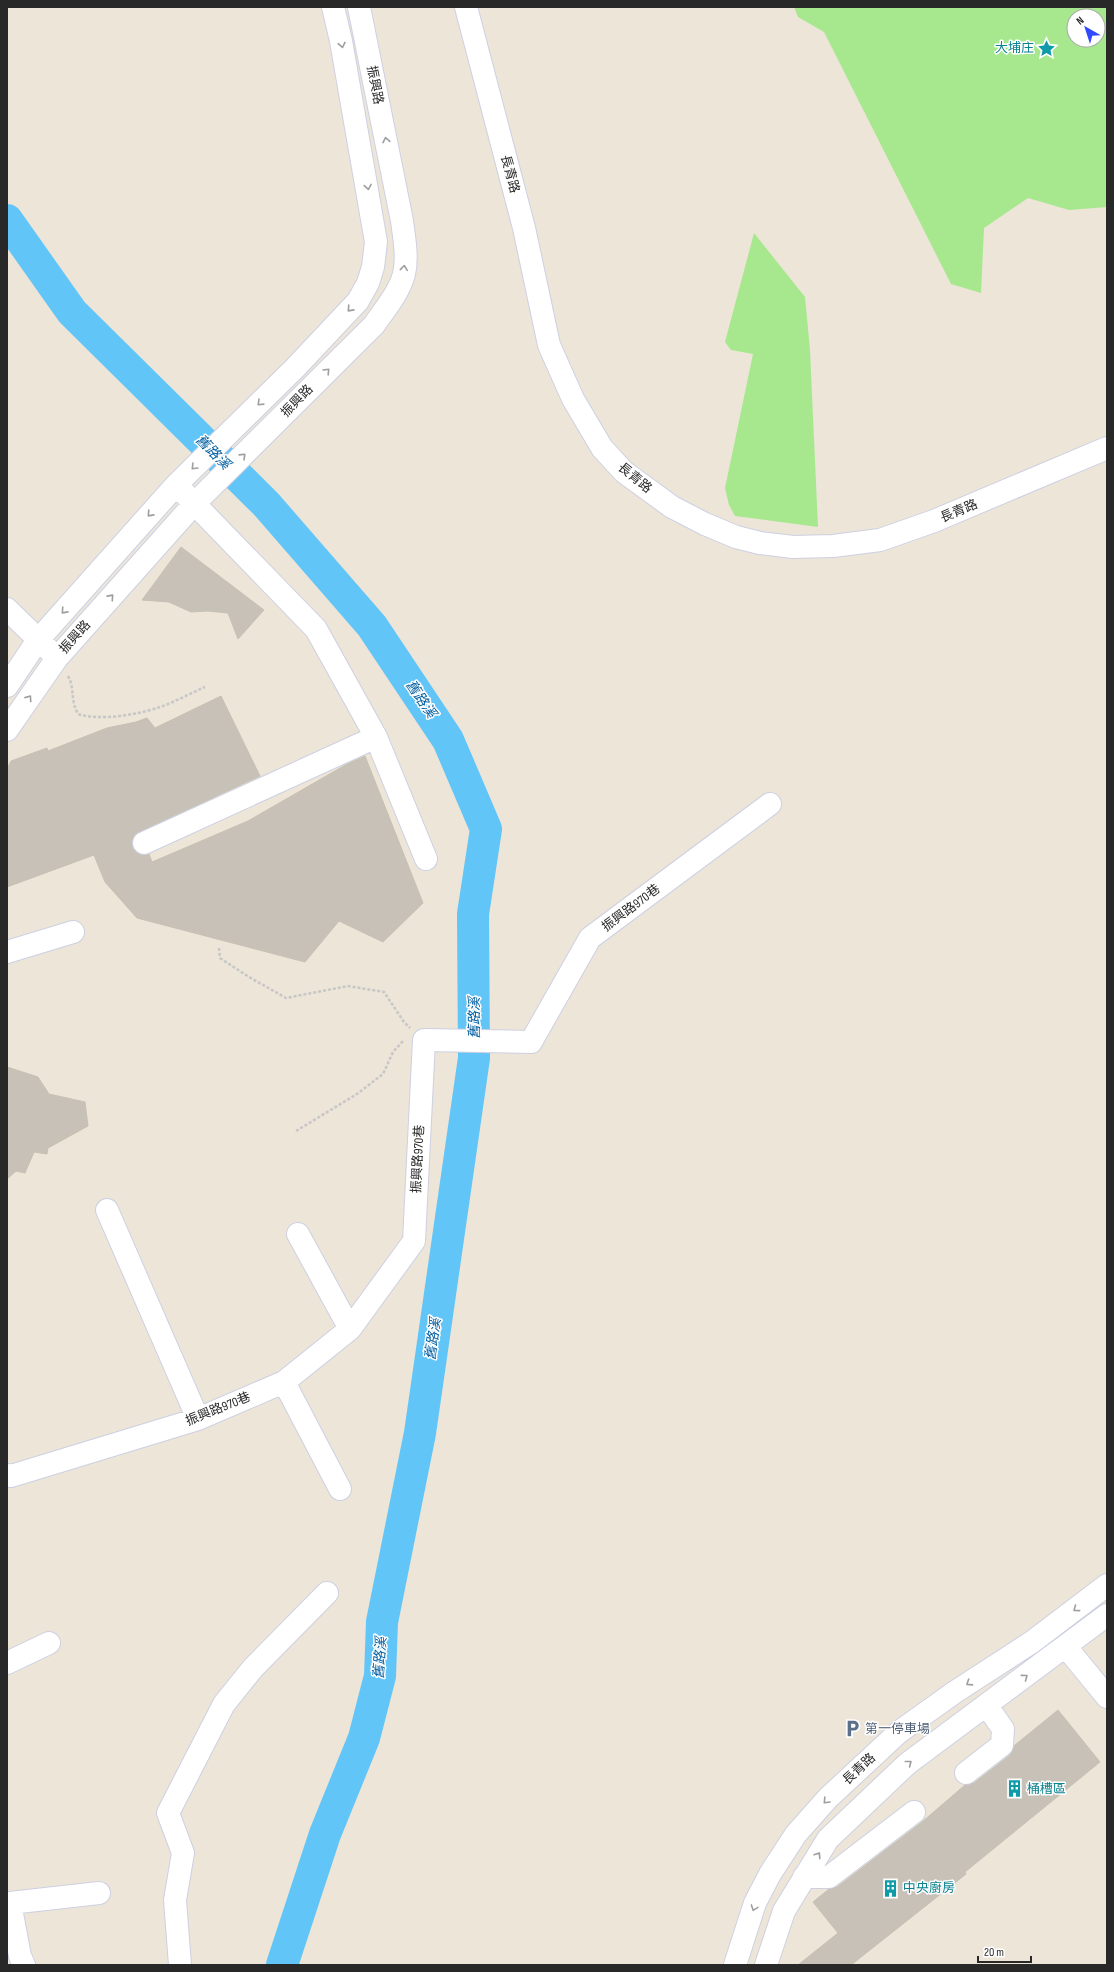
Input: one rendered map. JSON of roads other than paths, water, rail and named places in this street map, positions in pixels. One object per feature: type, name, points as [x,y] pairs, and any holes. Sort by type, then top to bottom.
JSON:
[{"type":"street","name":"振興路","points":[[7,686],[38,640],[176,485],[295,368],[358,301],[368,283],[373,267],[376,242],[341,41],[333,7]]},
{"type":"street","name":"振興路","points":[[7,730],[57,658],[195,503],[374,324],[394,297],[404,273],[405,253],[402,221],[359,7]]},
{"type":"street","name":"長青路","points":[[466,7],[524,228],[550,346],[573,399],[602,448],[624,472],[672,507],[705,524],[736,537],[760,543],[793,547],[833,546],[880,540],[934,521],[1107,448]]},
{"type":"street","points":[[176,485],[316,629],[376,737],[426,859]]},
{"type":"street","points":[[7,609],[57,658]]},
{"type":"street","points":[[144,843],[376,737]]},
{"type":"street","name":"振興路970巷","points":[[7,1475],[11,1476],[198,1419],[284,1382],[350,1329],[414,1241],[418,1035],[531,1042],[590,938],[770,804]]},
{"type":"street","points":[[7,952],[73,932]]},
{"type":"street","points":[[107,1210],[198,1419]]},
{"type":"street","points":[[298,1234],[350,1329]]},
{"type":"street","points":[[284,1382],[340,1488]]},
{"type":"street","name":"長青路","points":[[735,1965],[755,1903],[770,1874],[796,1834],[828,1798],[900,1732],[955,1692],[1032,1642],[1107,1585]]},
{"type":"street","points":[[180,1965],[175,1900],[184,1853],[168,1813],[224,1704],[253,1668],[327,1592]]},
{"type":"street","points":[[766,1965],[784,1911],[828,1839],[907,1764],[987,1706],[1107,1615]]},
{"type":"street","points":[[7,1663],[50,1642]]},
{"type":"street","points":[[1066,1647],[1107,1697]]},
{"type":"street","points":[[966,1773],[1002,1745],[1002,1729],[987,1706]]},
{"type":"street","points":[[868,1760],[886,1783]]},
{"type":"street","points":[[804,1877],[829,1877],[914,1812]]},
{"type":"street","points":[[24,1965],[20,1956],[9,1903],[99,1893]]},
{"type":"waterway","name":"舊路溪","points":[[7,220],[72,312],[266,504],[372,626],[448,740],[486,829],[473,914],[474,1058],[420,1433],[382,1622],[380,1676],[364,1738],[325,1834],[282,1965]]},
{"type":"place","name":"大埔庄","points":[[1047,48]]},
{"type":"place","name":"第一停車場","points":[[852,1729]]},
{"type":"place","name":"桶槽區","points":[[1014,1789]]},
{"type":"place","name":"中央廚房","points":[[890,1888]]}]
